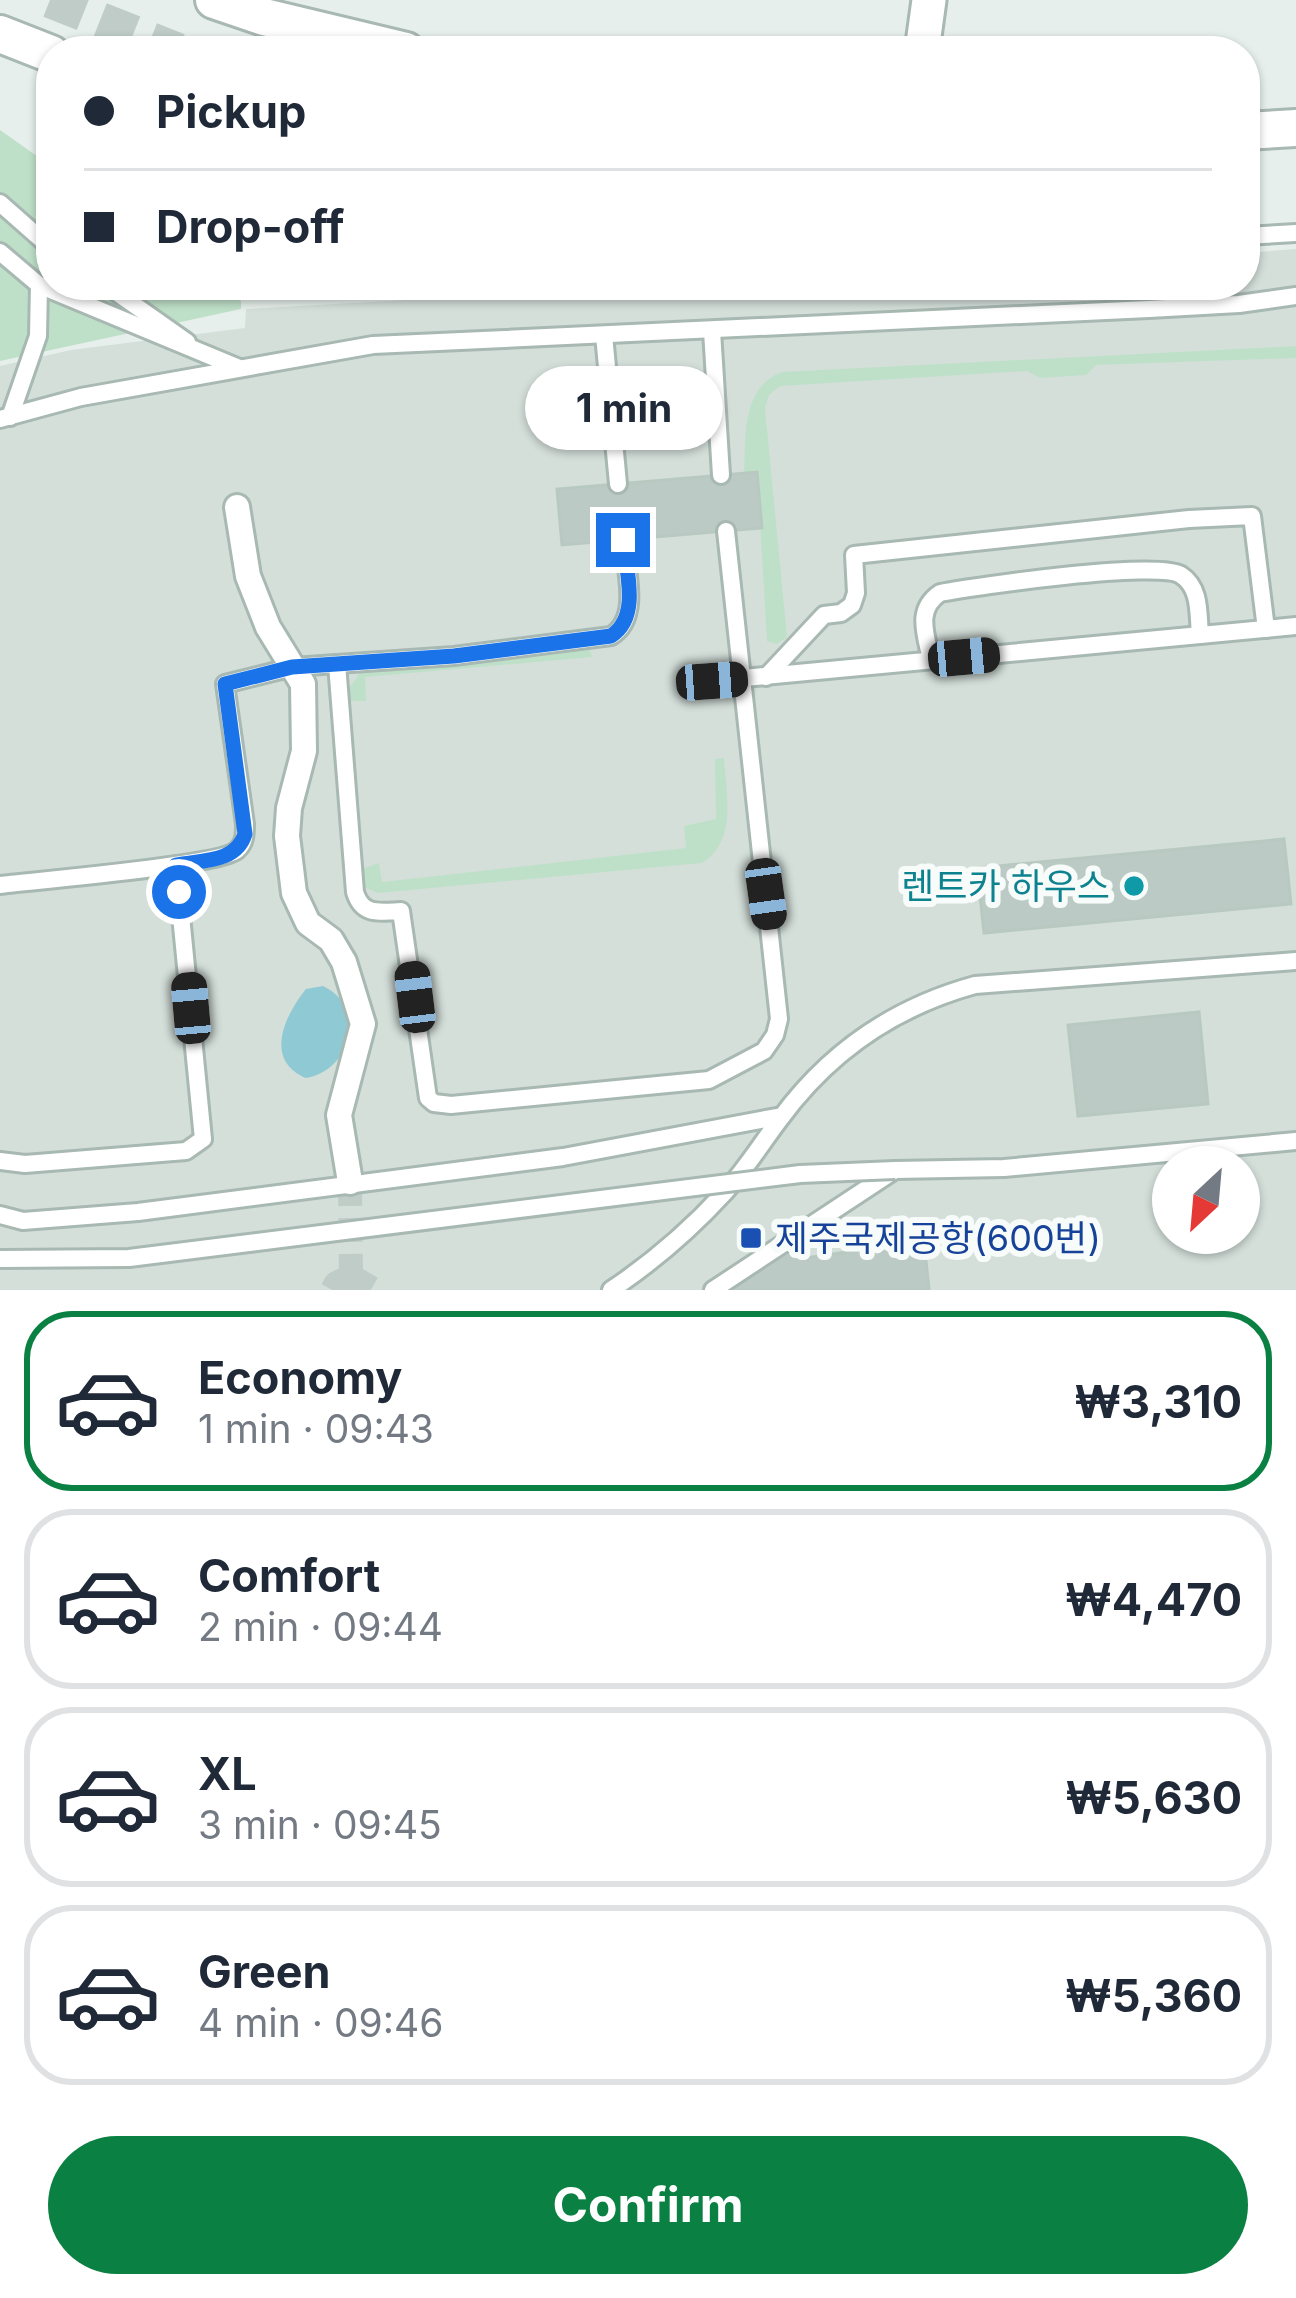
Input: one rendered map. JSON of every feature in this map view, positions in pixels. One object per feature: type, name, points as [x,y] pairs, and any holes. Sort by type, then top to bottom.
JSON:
[{"type":"street","points":[[214,0],[343,36]]},
{"type":"street","points":[[924,36],[929,0]]},
{"type":"street","points":[[0,34],[36,48]]},
{"type":"street","points":[[1260,133],[1296,128]]},
{"type":"street","points":[[237,507],[248,576],[268,627],[303,684],[304,751],[287,836],[294,892],[308,923],[331,940],[344,962],[363,1024],[339,1115],[350,1182]]},
{"type":"lane","points":[[0,203],[36,235]]},
{"type":"lane","points":[[1260,235],[1296,233]]},
{"type":"lane","points":[[0,252],[36,282]]},
{"type":"lane","points":[[5,418],[81,397],[373,345],[1239,304],[1296,296]]},
{"type":"lane","points":[[5,418],[38,336],[39,300]]},
{"type":"lane","points":[[74,300],[240,369]]},
{"type":"lane","points":[[127,300],[207,356]]},
{"type":"lane","points":[[1239,304],[1296,307]]},
{"type":"lane","points":[[712,331],[721,475]]},
{"type":"lane","points":[[604,335],[618,484]]},
{"type":"lane","points":[[766,677],[824,615],[841,613],[852,605],[854,555],[1166,521],[1252,517],[1266,629]]},
{"type":"lane","points":[[337,664],[355,892],[359,904],[368,910],[400,911],[425,1092],[434,1103],[709,1080],[747,1063],[771,1044],[778,1027],[779,996],[726,531]]},
{"type":"lane","points":[[0,885],[230,855],[238,850],[245,834],[225,684],[292,667],[474,654],[611,636],[619,632],[628,615],[623,540]]},
{"type":"lane","points":[[931,660],[924,615],[927,604],[940,592],[1128,571],[1165,570],[1182,576],[1196,593],[1200,635]]},
{"type":"lane","points":[[712,681],[1296,626]]},
{"type":"lane","points":[[0,1161],[26,1165],[187,1151],[203,1139],[176,865]]},
{"type":"lane","points":[[611,1290],[692,1227],[835,1059],[878,1024],[938,995],[1013,980],[1296,961]]},
{"type":"lane","points":[[0,1215],[22,1221],[138,1212],[563,1157],[782,1116]]},
{"type":"lane","points":[[0,1259],[129,1258],[800,1174],[1049,1165],[1296,1142]]},
{"type":"lane","points":[[713,1290],[896,1170]]},
{"type":"shaded area","points":[[1296,249],[1296,1290],[0,1290],[0,366],[71,350],[245,328],[246,309],[408,300],[1260,300],[1260,252]]},
{"type":"green space","points":[[0,130],[36,155],[36,300],[241,301],[241,309],[0,361]]},
{"type":"green space","points":[[1296,346],[1296,358],[1096,365],[1086,375],[1040,378],[1027,371],[780,386],[769,395],[765,408],[787,637],[777,644],[767,641],[757,472],[744,473],[748,415],[769,379],[782,372]]},
{"type":"green space","points":[[589,648],[592,657],[365,677],[366,701],[349,701],[350,687],[362,670]]},
{"type":"green space","points":[[724,758],[725,829],[721,842],[702,863],[378,893],[361,886],[359,870],[379,863],[382,882],[686,848],[684,826],[716,819],[715,759]]},
{"type":"water","points":[[323,986],[346,1009],[349,1037],[334,1063],[306,1078],[285,1060],[282,1036],[306,989]]},
{"type":"building","points":[[757,472],[762,528],[562,545],[557,489]]},
{"type":"building","name":"렌트카 하우스","points":[[1284,839],[1291,904],[984,933],[977,868]]},
{"type":"building","points":[[1199,1012],[1208,1104],[1078,1116],[1068,1025]]},
{"type":"building","points":[[795,1239],[805,1258],[924,1241],[929,1290],[720,1290]]},
{"type":"tunnel","points":[[50,0],[140,36]]},
{"type":"tunnel","points":[[350,1182],[351,1276]]},
{"type":"tunnel","points":[[351,1276],[375,1290]]},
{"type":"tunnel","points":[[332,1290],[351,1276]]},
{"type":"place","name":"렌트카 하우스","points":[[1134,886]]},
{"type":"place","name":"제주국제공항(600번)","points":[[751,1238]]},
{"type":"route","points":[[179,892],[176,865],[230,855],[238,850],[245,834],[225,684],[292,667],[454,656],[611,636],[619,632],[628,615],[623,540]]}]
